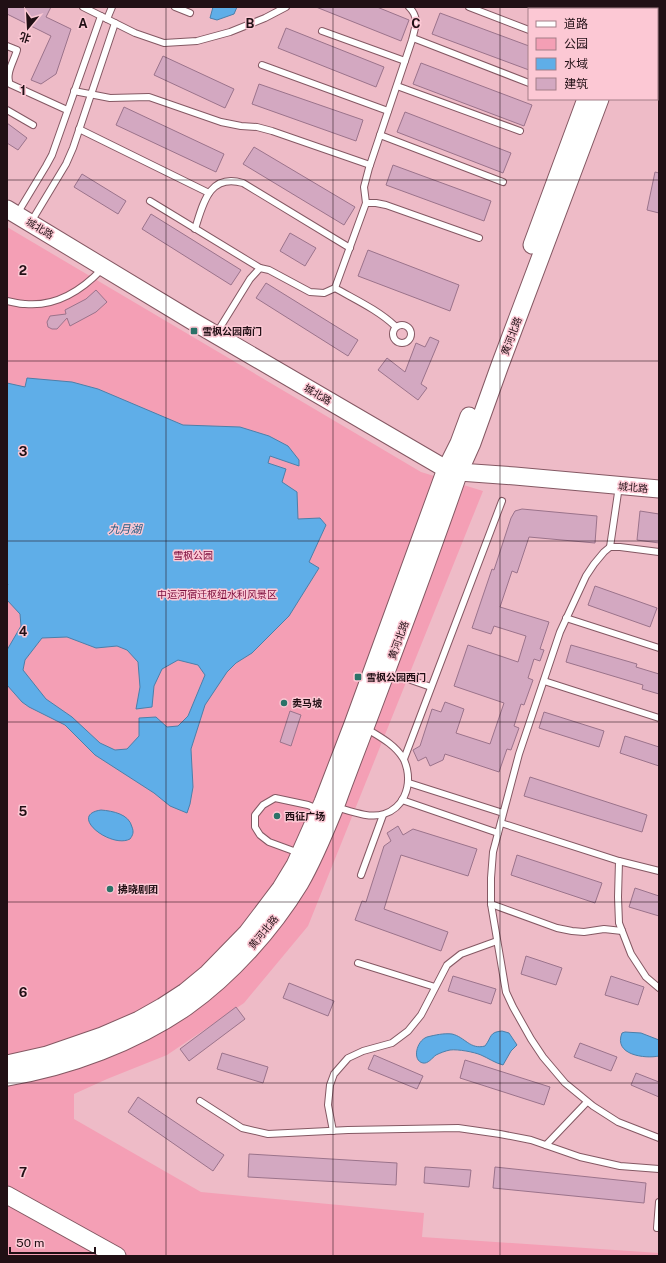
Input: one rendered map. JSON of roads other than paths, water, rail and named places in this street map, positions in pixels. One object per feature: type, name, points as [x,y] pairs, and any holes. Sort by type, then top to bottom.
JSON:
[{"type":"main road","name":"黄河北路","points":[[7,1064],[47,1055],[102,1036],[162,1008],[208,973],[247,933],[281,888],[326,806],[359,726],[453,471],[459,443],[586,100]]},
{"type":"main road","name":"黄河北路","points":[[453,471],[472,443],[600,100]]},
{"type":"main road","name":"城北路","points":[[18,215],[216,334],[453,471],[659,489]]},
{"type":"main road","name":"黄河北路","points":[[7,1077],[50,1068],[135,1036],[186,1006],[224,976],[259,940],[300,882],[314,855],[326,806]]},
{"type":"main road","points":[[7,1195],[117,1256]]},
{"type":"lane","points":[[83,7],[134,33],[164,43],[197,41],[230,32],[258,21],[286,7]]},
{"type":"lane","points":[[18,215],[46,166],[104,17],[112,7]]},
{"type":"lane","points":[[175,7],[190,13]]},
{"type":"lane","points":[[409,7],[416,15]]},
{"type":"lane","points":[[150,201],[260,268],[269,270],[310,292],[324,293],[335,288],[366,203],[364,187],[413,38],[418,7]]},
{"type":"lane","points":[[468,7],[480,9],[528,30]]},
{"type":"lane","points":[[18,215],[66,164],[115,23]]},
{"type":"lane","points":[[322,31],[405,61]]},
{"type":"lane","points":[[413,38],[528,83]]},
{"type":"lane","points":[[7,46],[17,50],[9,73],[9,85],[67,110]]},
{"type":"lane","points":[[262,65],[388,111]]},
{"type":"lane","points":[[397,86],[520,131]]},
{"type":"lane","points":[[74,91],[110,98],[149,98],[221,122],[241,126],[257,127],[272,131],[370,165]]},
{"type":"lane","points":[[7,110],[33,125]]},
{"type":"lane","points":[[79,129],[209,193]]},
{"type":"lane","points":[[380,135],[503,182]]},
{"type":"lane","points":[[195,229],[203,204],[209,193],[222,182],[235,181],[243,183],[350,248]]},
{"type":"lane","points":[[366,203],[386,205],[479,238]]},
{"type":"lane","points":[[7,301],[26,305],[55,301],[75,292],[91,281],[104,267]]},
{"type":"lane","points":[[216,334],[250,279],[260,268]]},
{"type":"lane","points":[[335,288],[373,309],[396,326]]},
{"type":"lane","points":[[619,486],[610,547],[599,558],[586,576],[566,618],[519,754],[493,852],[491,904],[506,992],[513,1007],[543,1057],[565,1083],[587,1102],[618,1122],[659,1138]]},
{"type":"lane","points":[[404,759],[502,501]]},
{"type":"lane","points":[[610,547],[659,552]]},
{"type":"lane","points":[[566,618],[659,648]]},
{"type":"lane","points":[[402,677],[431,687]]},
{"type":"lane","points":[[544,681],[659,718]]},
{"type":"lane","points":[[300,854],[269,842],[260,835],[255,827],[255,815],[263,805],[275,798],[308,805],[326,806],[363,815],[383,815],[397,807],[405,796],[409,783],[404,759],[393,745],[359,726]]},
{"type":"lane","points":[[409,783],[503,813]]},
{"type":"lane","points":[[402,800],[498,833]]},
{"type":"lane","points":[[361,875],[383,815]]},
{"type":"lane","points":[[501,823],[619,861],[659,872]]},
{"type":"lane","points":[[619,861],[619,923],[631,954],[646,977],[659,988]]},
{"type":"lane","points":[[491,904],[557,928],[584,932],[604,929],[622,931]]},
{"type":"lane","points":[[333,1131],[328,1105],[330,1085],[334,1074],[348,1058],[363,1051],[392,1043],[408,1031],[421,1015],[447,965],[461,954],[497,941]]},
{"type":"lane","points":[[358,963],[435,987]]},
{"type":"lane","points":[[200,1101],[242,1128],[268,1134],[458,1128],[531,1140],[580,1157],[620,1166],[659,1169]]},
{"type":"lane","points":[[546,1145],[587,1102]]},
{"type":"lane","points":[[657,1228],[659,1202]]},
{"type":"water","points":[[213,7],[237,7],[234,14],[217,20],[210,18]]},
{"type":"water","name":"九月湖","points":[[27,378],[72,382],[98,389],[183,425],[240,427],[269,436],[288,446],[299,460],[299,466],[270,456],[268,463],[286,469],[282,482],[297,492],[298,519],[320,518],[326,525],[309,562],[319,568],[289,616],[252,653],[236,663],[227,672],[205,705],[191,749],[193,787],[187,813],[170,806],[154,793],[95,755],[65,725],[29,707],[22,702],[7,685],[7,650],[21,626],[20,614],[7,600],[7,383],[25,387]],"holes":[[[67,637],[96,648],[117,646],[127,650],[138,662],[140,687],[136,709],[152,707],[154,686],[162,669],[178,660],[198,665],[205,675],[188,716],[178,726],[167,727],[156,717],[139,718],[139,736],[127,749],[115,750],[100,743],[72,717],[46,699],[23,670],[25,660],[42,638]]]},
{"type":"water","points":[[101,810],[115,812],[128,819],[133,830],[130,839],[122,841],[104,836],[90,824],[89,818],[92,813]]},
{"type":"water","points":[[502,1031],[509,1033],[517,1045],[511,1051],[503,1065],[478,1054],[457,1050],[450,1050],[436,1055],[425,1063],[417,1059],[418,1046],[423,1039],[427,1037],[452,1034],[471,1045],[480,1047],[485,1046],[495,1032]]},
{"type":"water","points":[[622,1033],[641,1033],[659,1040],[659,1056],[639,1056],[626,1051],[620,1040]]},
{"type":"place","name":"雪枫公园南门","points":[[194,331]]},
{"type":"place","name":"雪枫公园西门","points":[[358,677]]},
{"type":"place","name":"卖马坡","points":[[284,703]]},
{"type":"place","name":"西征广场","points":[[277,816]]},
{"type":"place","name":"拂晓剧团","points":[[110,889]]},
{"type":"park label","name":"雪枫公园","points":[[193,555]]},
{"type":"park label","name":"中运河宿迁枢纽水利风景区","points":[[217,594]]}]
